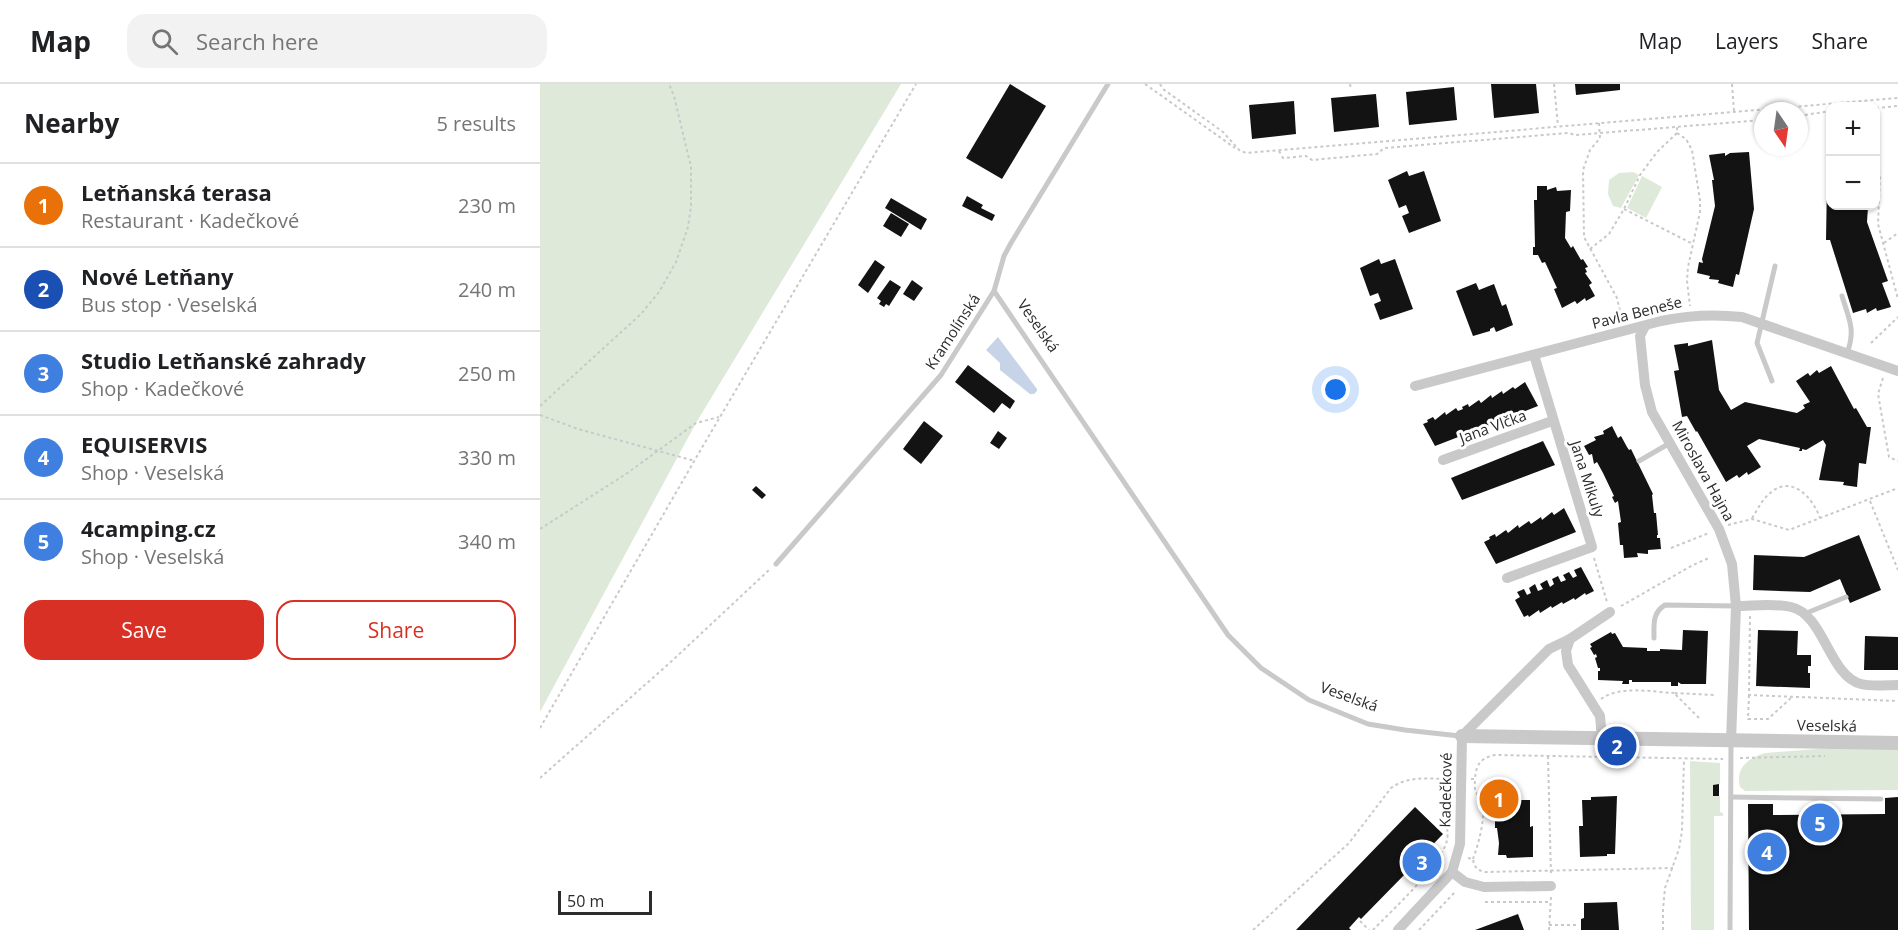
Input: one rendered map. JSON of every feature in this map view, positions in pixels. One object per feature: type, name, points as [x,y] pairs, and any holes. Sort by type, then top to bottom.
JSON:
[{"type":"street","name":"Pavla Beneše","points":[[1415,386],[1691,314],[1742,317],[1898,371]]},
{"type":"street","name":"Miroslava Hajna","points":[[1645,326],[1640,336],[1645,385],[1652,412],[1719,529],[1732,564],[1736,606],[1731,741]]},
{"type":"street","name":"Jana Mikuly","points":[[1534,355],[1552,421],[1573,481],[1592,547]]},
{"type":"street","name":"Jana Vlčka","points":[[1443,460],[1552,421]]},
{"type":"street","points":[[1507,578],[1592,547]]},
{"type":"street","points":[[1736,606],[1792,607],[1810,620],[1842,670],[1851,679],[1861,684],[1898,685]]},
{"type":"street","points":[[1462,736],[1549,649],[1570,639],[1610,612]]},
{"type":"street","points":[[1570,639],[1566,651],[1568,664],[1600,716],[1602,738]]},
{"type":"street","name":"Veselská","points":[[1462,736],[1898,743]]},
{"type":"street","name":"Kadečkové","points":[[1398,930],[1452,872],[1460,844],[1462,736]]},
{"type":"street","points":[[1452,872],[1465,882],[1484,887],[1551,886]]},
{"type":"lane","name":"Kramolínská","points":[[776,564],[941,375],[994,291],[1004,256],[1011,243],[1108,84]]},
{"type":"lane","points":[[1772,381],[1758,350],[1757,337],[1775,266]]},
{"type":"lane","name":"Veselská","points":[[994,291],[1228,635],[1261,668],[1309,700],[1368,724],[1462,736]]},
{"type":"lane","points":[[1842,296],[1852,327],[1852,340],[1847,353]]},
{"type":"lane","points":[[1639,461],[1670,443]]},
{"type":"lane","points":[[1804,614],[1846,597]]},
{"type":"lane","points":[[1654,638],[1655,614],[1665,605],[1736,606]]},
{"type":"lane","points":[[1730,930],[1731,741]]},
{"type":"lane","points":[[1731,797],[1881,799]]},
{"type":"path","points":[[540,406],[641,314],[659,292],[676,262],[688,227],[691,207],[691,167],[669,84]]},
{"type":"path","points":[[540,728],[916,84]]},
{"type":"path","points":[[1145,84],[1240,151],[1247,153],[1898,98]]},
{"type":"path","points":[[1160,84],[1223,132],[1240,151]]},
{"type":"path","points":[[1350,84],[1351,90]]},
{"type":"path","points":[[1554,84],[1558,127]]},
{"type":"path","points":[[1732,84],[1734,112]]},
{"type":"path","points":[[1880,108],[1898,106]]},
{"type":"path","points":[[1808,115],[1826,112]]},
{"type":"path","points":[[1279,151],[1283,158],[1306,156],[1312,160],[1377,154],[1384,148],[1754,121]]},
{"type":"path","points":[[1599,123],[1600,138],[1590,150],[1583,170],[1584,237],[1617,298],[1625,332]]},
{"type":"path","points":[[1590,249],[1609,234],[1640,175],[1657,152],[1677,133],[1677,128]]},
{"type":"path","points":[[1677,133],[1686,139],[1692,150],[1700,212],[1687,281],[1691,314]]},
{"type":"path","points":[[1624,209],[1693,244]]},
{"type":"path","points":[[1879,210],[1878,224],[1898,299]]},
{"type":"path","points":[[1884,243],[1898,233]]},
{"type":"path","points":[[1871,343],[1898,318]]},
{"type":"path","points":[[1886,368],[1878,394],[1889,456],[1898,461]]},
{"type":"path","points":[[540,416],[578,429],[694,461]]},
{"type":"path","points":[[540,529],[626,474],[696,423],[721,416]]},
{"type":"path","points":[[1752,519],[1766,496],[1775,489],[1786,487],[1794,487],[1810,498],[1820,518]]},
{"type":"path","points":[[1671,548],[1752,519],[1789,530],[1898,488]]},
{"type":"path","points":[[1869,499],[1898,570]]},
{"type":"path","points":[[1592,547],[1610,612],[1709,558]]},
{"type":"path","points":[[540,778],[674,659],[776,564]]},
{"type":"path","points":[[1750,613],[1748,719],[1768,719],[1792,697]]},
{"type":"path","points":[[1593,703],[1606,695],[1623,691],[1715,695]]},
{"type":"path","points":[[1674,693],[1699,718]]},
{"type":"path","points":[[1749,695],[1898,701]]},
{"type":"path","points":[[1548,756],[1551,869],[1549,930]]},
{"type":"path","points":[[1663,930],[1665,888],[1673,868],[1682,831],[1684,759],[1826,756]]},
{"type":"path","points":[[1360,921],[1371,930],[1430,871],[1448,839],[1444,812],[1448,807],[1446,779]]},
{"type":"path","points":[[1473,859],[1481,839],[1482,815],[1482,803],[1474,792],[1475,779]]},
{"type":"path","points":[[1485,872],[1673,868]]},
{"type":"path","points":[[1408,871],[1419,882]]},
{"type":"path","points":[[1419,930],[1458,890],[1464,892]]},
{"type":"path","points":[[1485,902],[1551,902]]},
{"type":"path","points":[[1549,925],[1579,925]]},
{"type":"green space","points":[[540,84],[901,84],[696,423],[540,712]]},
{"type":"green space","points":[[1633,172],[1639,175],[1621,208],[1613,206],[1608,194],[1609,180],[1619,173]]},
{"type":"green space","points":[[1642,176],[1662,187],[1646,218],[1627,208]]},
{"type":"green space","points":[[1841,747],[1898,749],[1898,790],[1745,791],[1740,787],[1741,769],[1748,761],[1759,755]]},
{"type":"green space","points":[[1690,761],[1720,763],[1720,784],[1713,785],[1713,795],[1720,796],[1720,812],[1723,813],[1723,816],[1714,816],[1714,930],[1691,930]]},
{"type":"water","points":[[998,337],[1037,389],[1034,394],[1030,394],[1000,370],[1000,363],[986,350]]},
{"type":"building","points":[[1010,84],[1046,106],[1002,179],[966,158]]},
{"type":"building","points":[[1491,84],[1536,84],[1539,113],[1494,118]]},
{"type":"building","points":[[1575,84],[1620,84],[1620,90],[1576,95]]},
{"type":"building","points":[[1454,87],[1457,120],[1409,125],[1406,92]]},
{"type":"building","points":[[1376,94],[1379,127],[1334,132],[1331,98]]},
{"type":"building","points":[[1294,101],[1296,134],[1252,139],[1249,105]]},
{"type":"building","points":[[1749,152],[1754,209],[1739,275],[1736,274],[1733,287],[1718,283],[1719,280],[1709,279],[1710,276],[1697,273],[1699,262],[1703,263],[1702,259],[1715,206],[1712,180],[1714,180],[1709,155],[1725,153],[1725,156],[1730,153]]},
{"type":"building","points":[[1407,171],[1409,176],[1424,171],[1441,221],[1409,233],[1402,216],[1409,213],[1406,205],[1399,208],[1388,180]]},
{"type":"building","points":[[1537,186],[1547,186],[1547,190],[1556,187],[1557,191],[1571,190],[1570,211],[1566,212],[1565,238],[1588,267],[1585,268],[1587,272],[1585,273],[1592,283],[1589,285],[1595,296],[1586,301],[1585,298],[1577,304],[1575,301],[1562,308],[1554,289],[1557,288],[1545,262],[1542,263],[1538,255],[1533,255],[1533,247],[1535,247],[1534,200],[1537,200]]},
{"type":"building","points":[[967,196],[983,205],[981,208],[995,215],[992,221],[962,206]]},
{"type":"building","points":[[891,198],[927,219],[921,230],[885,208]]},
{"type":"building","points":[[1827,210],[1868,210],[1867,222],[1888,281],[1882,283],[1891,307],[1877,311],[1876,308],[1867,313],[1866,309],[1853,313],[1830,240],[1826,240]]},
{"type":"building","points":[[891,213],[909,224],[901,237],[883,226]]},
{"type":"building","points":[[1379,259],[1381,264],[1395,259],[1413,309],[1380,320],[1374,304],[1381,301],[1378,293],[1370,296],[1360,268]]},
{"type":"building","points":[[875,260],[885,267],[868,293],[858,285]]},
{"type":"building","points":[[890,280],[901,287],[889,306],[886,304],[884,307],[879,304],[881,301],[877,298]]},
{"type":"building","points":[[912,280],[923,288],[914,301],[903,294]]},
{"type":"building","points":[[1476,283],[1479,290],[1494,284],[1502,306],[1506,304],[1513,325],[1496,332],[1494,327],[1490,331],[1473,336],[1456,291]]},
{"type":"building","points":[[1712,340],[1719,390],[1731,410],[1745,402],[1797,413],[1805,408],[1803,405],[1810,402],[1796,381],[1808,373],[1810,376],[1817,370],[1819,373],[1831,366],[1854,409],[1856,408],[1867,427],[1871,427],[1866,464],[1859,463],[1857,487],[1843,485],[1844,482],[1819,480],[1826,445],[1823,440],[1806,450],[1799,451],[1800,448],[1759,439],[1747,446],[1761,467],[1748,475],[1747,472],[1739,478],[1737,475],[1726,482],[1687,416],[1682,417],[1674,371],[1679,370],[1674,345],[1688,343],[1688,346]]},
{"type":"building","points":[[968,365],[1015,401],[1010,409],[1002,403],[994,413],[955,382]]},
{"type":"building","points":[[1525,382],[1538,406],[1435,446],[1423,424],[1428,422],[1427,420],[1433,417],[1435,420],[1445,412],[1446,415],[1456,408],[1458,411],[1468,404],[1469,407],[1479,400],[1481,403],[1491,395],[1492,398],[1502,391],[1503,394]]},
{"type":"building","points":[[924,421],[943,436],[921,464],[903,449]]},
{"type":"building","points":[[1612,426],[1618,438],[1621,436],[1629,450],[1631,449],[1653,494],[1657,538],[1660,538],[1661,549],[1648,550],[1648,554],[1637,553],[1638,557],[1624,558],[1623,545],[1620,545],[1618,523],[1621,522],[1618,501],[1615,503],[1603,473],[1597,462],[1594,464],[1592,454],[1589,455],[1584,446],[1596,440],[1594,437],[1604,434],[1603,431]]},
{"type":"building","points":[[998,431],[1007,438],[999,449],[990,443]]},
{"type":"building","points":[[1543,441],[1555,465],[1462,500],[1451,478]]},
{"type":"building","points":[[756,486],[766,495],[762,499],[752,490]]},
{"type":"building","points":[[1564,508],[1576,532],[1496,564],[1484,542],[1490,539],[1489,537],[1495,534],[1496,537],[1506,530],[1508,533],[1518,525],[1519,528],[1529,521],[1531,524],[1541,517],[1542,520],[1552,512],[1554,515]]},
{"type":"building","points":[[1859,535],[1881,590],[1850,603],[1840,579],[1810,592],[1753,590],[1754,555],[1804,557]]},
{"type":"building","points":[[1581,567],[1594,591],[1586,595],[1585,593],[1575,600],[1574,598],[1563,604],[1562,602],[1552,608],[1551,606],[1540,613],[1539,610],[1529,617],[1528,615],[1524,617],[1515,600],[1520,597],[1517,592],[1524,589],[1527,595],[1531,593],[1529,588],[1535,584],[1538,591],[1543,589],[1540,584],[1547,580],[1550,587],[1554,584],[1552,579],[1558,576],[1561,582],[1566,580],[1563,575],[1569,572],[1573,578],[1577,576],[1574,570]]},
{"type":"building","points":[[1683,630],[1708,631],[1706,684],[1678,682],[1678,686],[1671,686],[1671,682],[1632,682],[1629,680],[1629,684],[1622,684],[1623,681],[1598,680],[1600,668],[1598,668],[1596,654],[1594,655],[1590,644],[1611,632],[1615,633],[1623,647],[1647,648],[1647,651],[1682,650]]},
{"type":"building","points":[[1758,630],[1798,631],[1797,655],[1811,655],[1811,666],[1808,666],[1810,688],[1756,686]]},
{"type":"building","points":[[1865,636],[1898,637],[1898,670],[1864,670]]},
{"type":"building","points":[[1719,784],[1719,796],[1713,796],[1713,785]]},
{"type":"building","points":[[1617,796],[1615,854],[1580,857],[1579,826],[1583,826],[1582,800],[1591,800],[1591,797]]},
{"type":"building","points":[[1898,797],[1898,930],[1749,930],[1748,804],[1773,804],[1773,815],[1885,814],[1885,798]]},
{"type":"building","points":[[1495,798],[1530,800],[1533,857],[1507,858],[1506,855],[1498,855]]},
{"type":"building","points":[[1415,807],[1443,834],[1417,861],[1415,859],[1405,870],[1407,872],[1361,919],[1359,917],[1349,928],[1351,930],[1296,930]]},
{"type":"building","points":[[1617,902],[1619,930],[1581,930],[1584,903]]},
{"type":"building","points":[[1518,914],[1524,930],[1475,930]]},
{"type":"place","name":"Nové Letňany","points":[[1617,746]]},
{"type":"place","name":"Letňanská terasa","points":[[1499,799]]},
{"type":"place","name":"4camping.cz","points":[[1820,823]]},
{"type":"place","name":"EQUISERVIS","points":[[1767,852]]},
{"type":"place","name":"Studio Letňanské zahrady","points":[[1422,862]]}]
